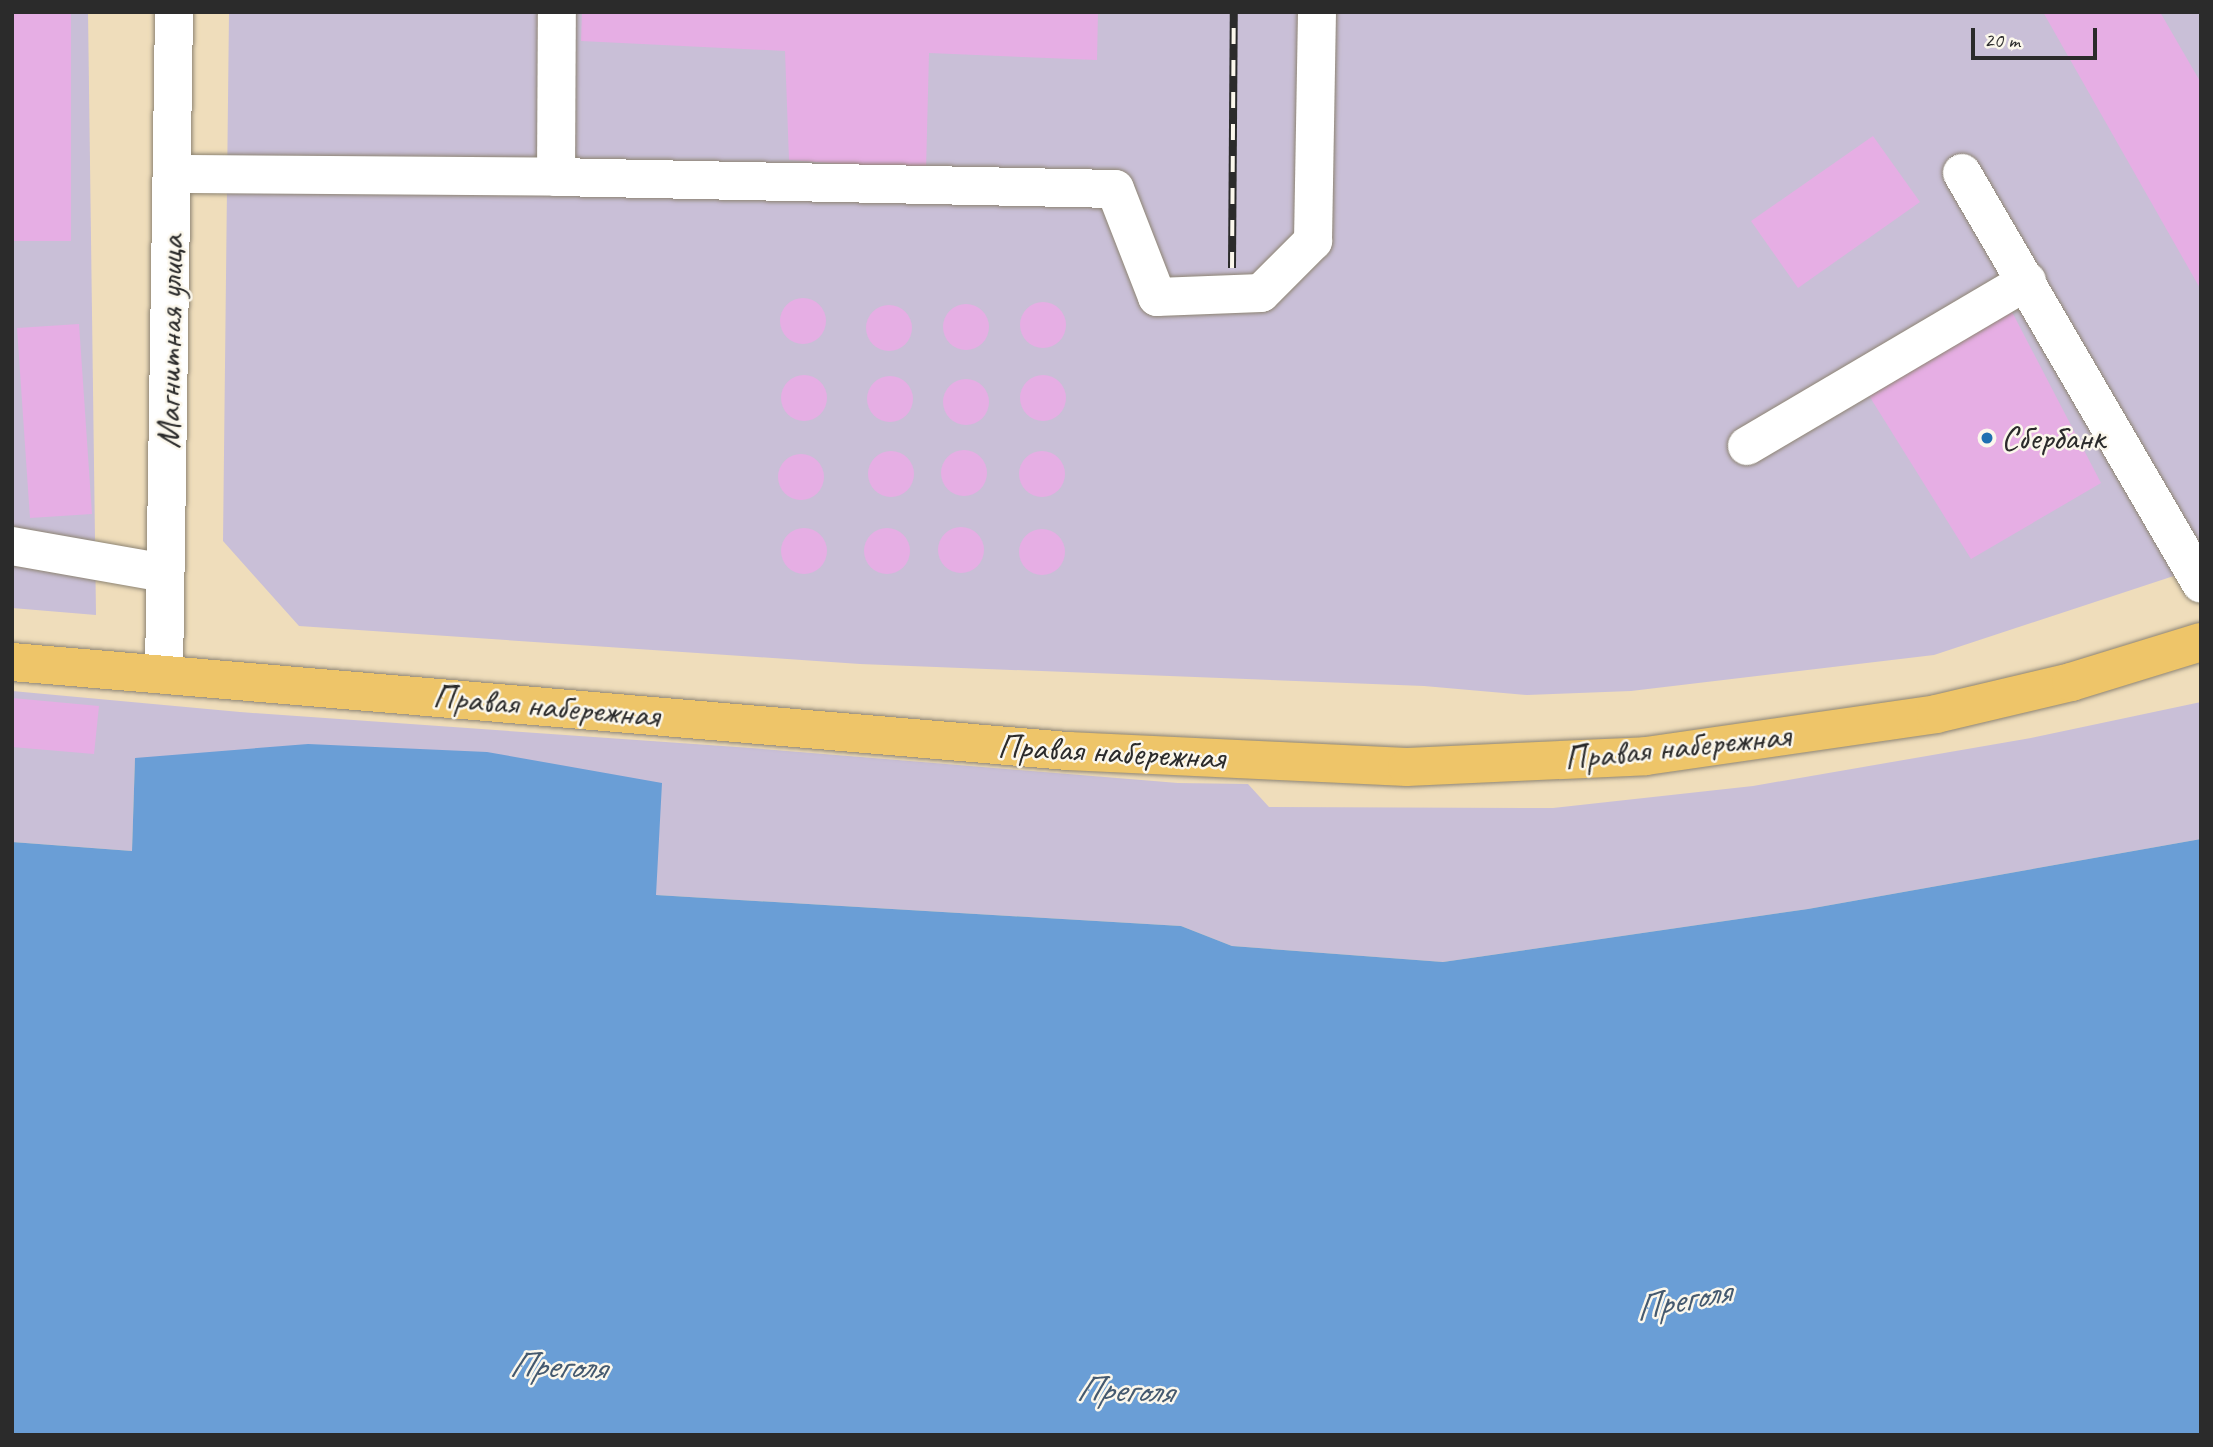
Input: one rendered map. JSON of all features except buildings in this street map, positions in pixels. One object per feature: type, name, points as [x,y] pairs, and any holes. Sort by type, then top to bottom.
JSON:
[{"type":"main road","name":"Правая набережная","points":[[12,662],[164,672],[1068,751],[1407,768],[1646,756],[1936,714],[2071,682],[2201,642]]},
{"type":"street","name":"Магнитная улица","points":[[164,672],[174,12]]},
{"type":"street","points":[[556,177],[558,12]]},
{"type":"street","points":[[173,174],[556,177],[1115,189],[1157,297],[1261,293],[1313,241],[1317,12]]},
{"type":"street","points":[[1962,173],[2201,584]]},
{"type":"street","points":[[1747,446],[2027,281]]},
{"type":"street","points":[[12,546],[165,573]]},
{"type":"shaded area","points":[[12,12],[88,12],[96,615],[12,608]]},
{"type":"shaded area","points":[[229,12],[2201,12],[2201,567],[1934,655],[1631,691],[1527,695],[1424,686],[860,664],[299,626],[223,541]]},
{"type":"shaded area","points":[[12,691],[240,712],[751,748],[1178,783],[1248,784],[1269,807],[1553,808],[1753,786],[2031,738],[2201,702],[2201,839],[1808,909],[1443,962],[1232,946],[1181,926],[656,895],[135,759],[132,851],[12,842]]},
{"type":"water","name":"Преголя","points":[[308,744],[487,752],[662,783],[656,895],[1181,926],[1232,946],[1443,962],[1808,909],[2201,839],[2201,1435],[12,1435],[12,842],[132,851],[135,758]]},
{"type":"railway","points":[[1232,268],[1234,12]]},
{"type":"place","name":"Сбербанк","points":[[1987,438]]}]
